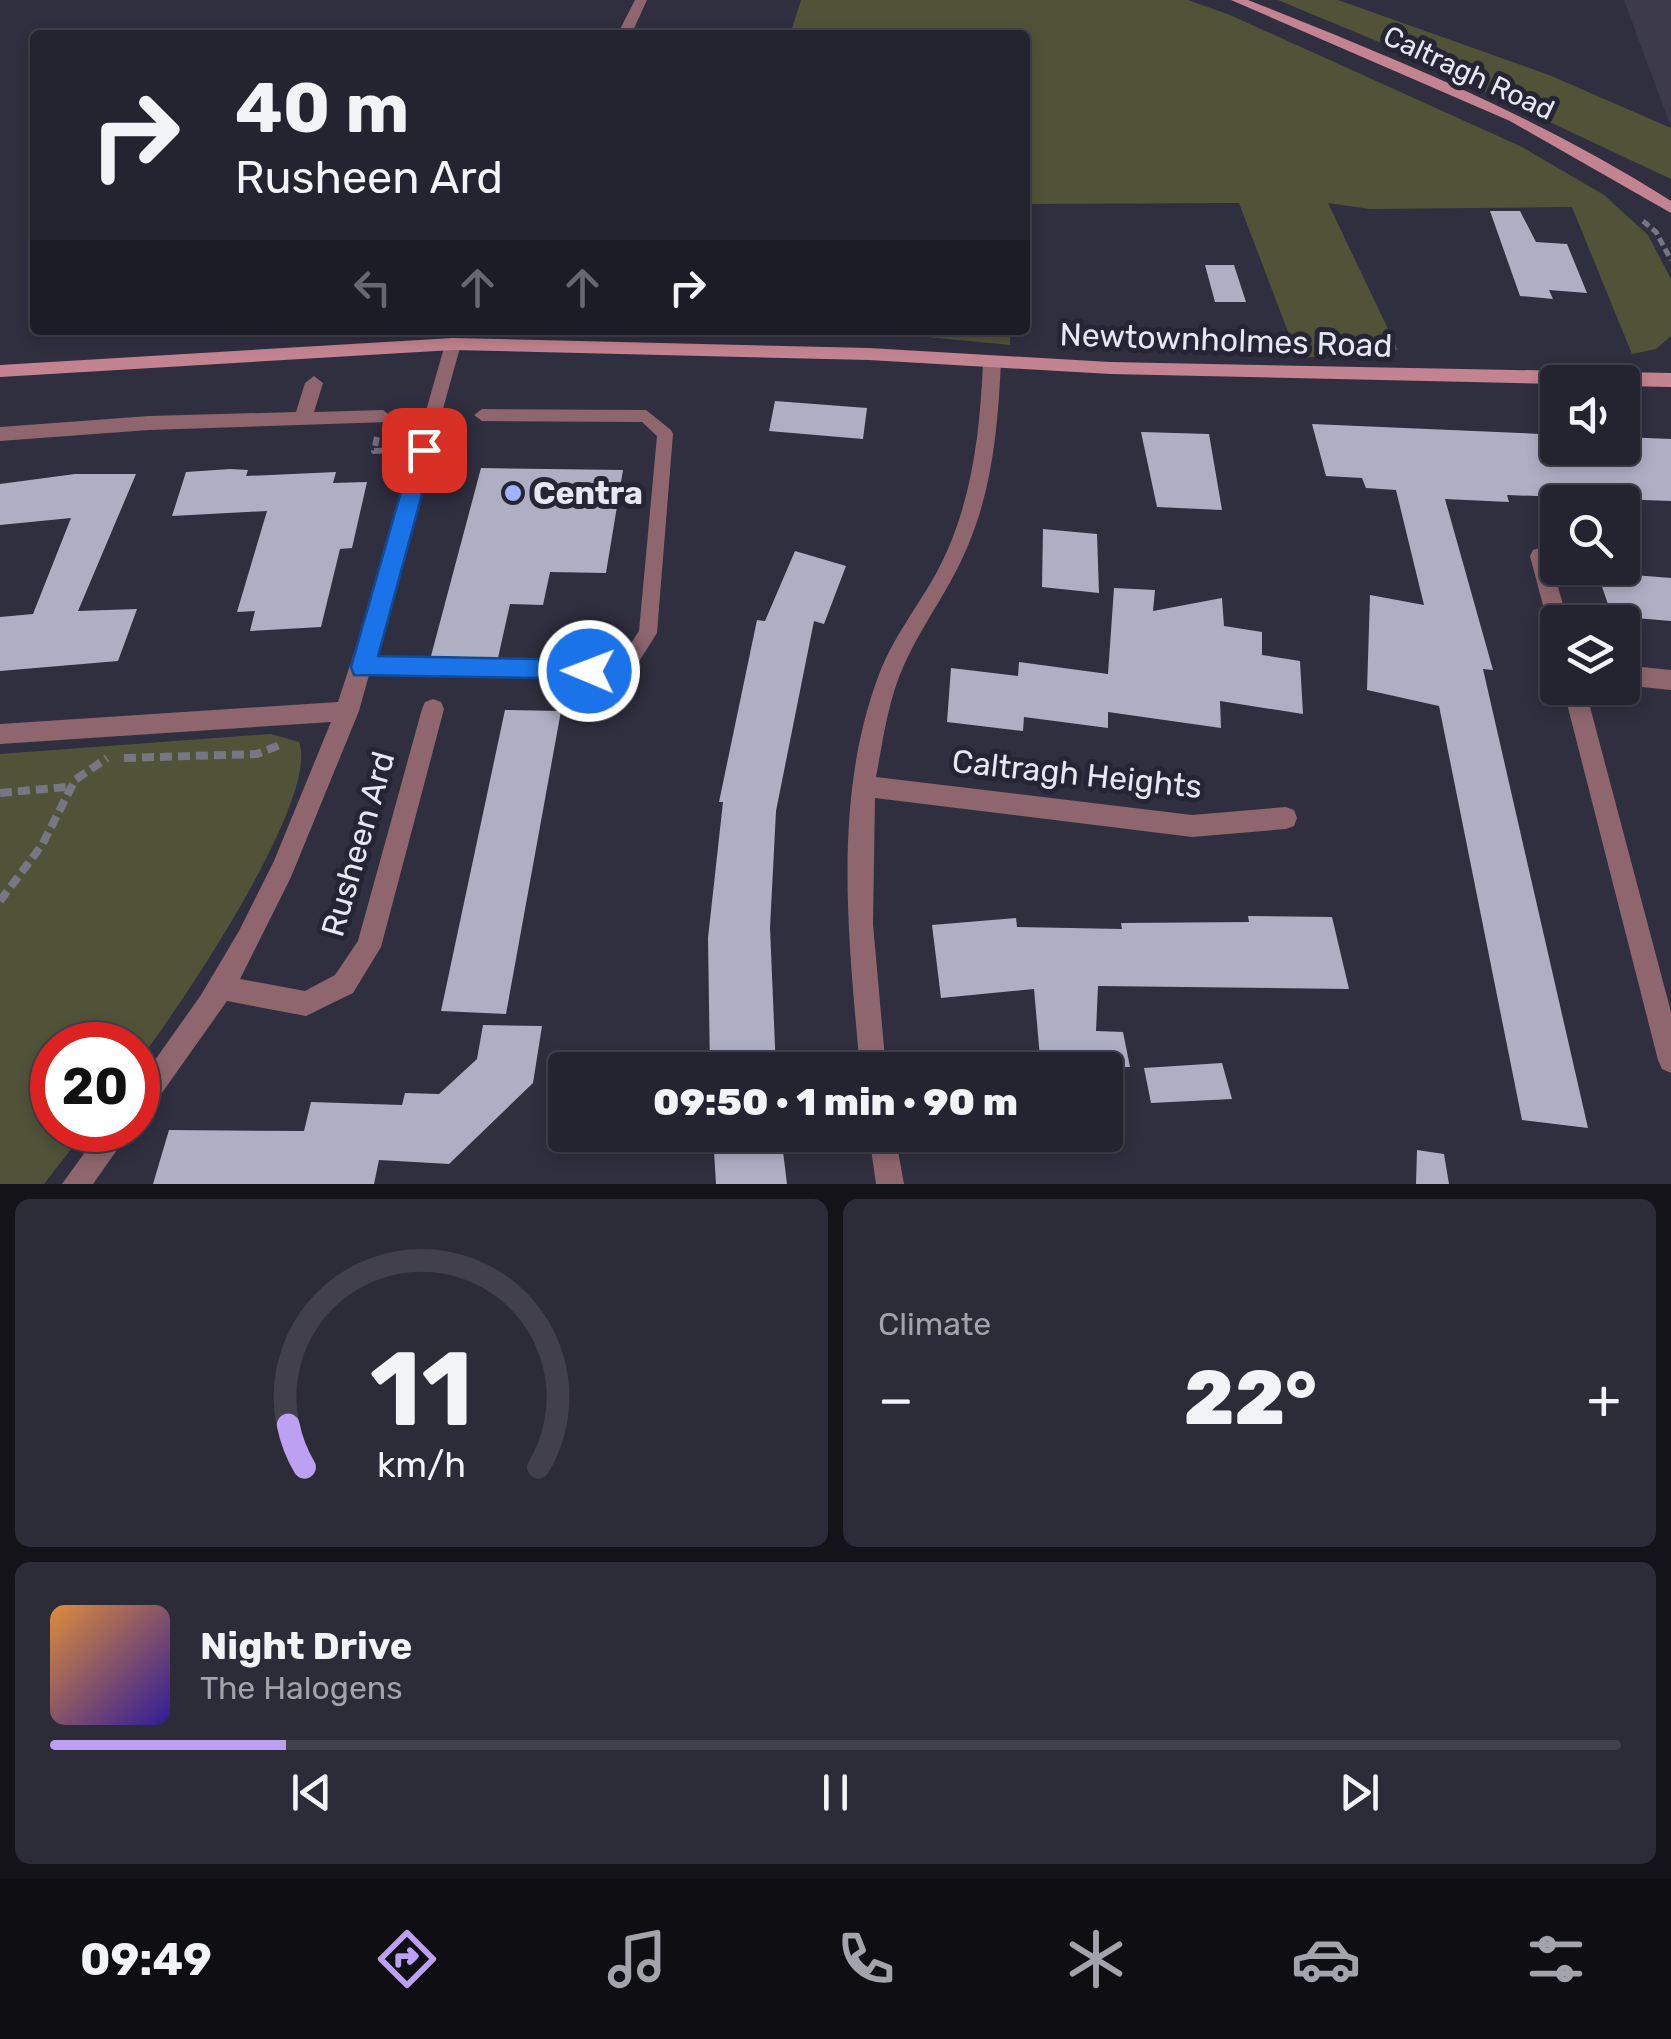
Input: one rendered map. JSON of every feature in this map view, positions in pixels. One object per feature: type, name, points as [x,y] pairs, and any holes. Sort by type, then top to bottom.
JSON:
[{"type":"street","points":[[626,30],[641,0]]},
{"type":"street","name":"Caltragh Road","points":[[1237,0],[1364,51],[1533,130],[1634,182],[1671,208]]},
{"type":"street","name":"Newtownholmes Road","points":[[0,371],[513,337],[992,362],[1671,380]]},
{"type":"street","name":"Rusheen Ard","points":[[160,1073],[220,987],[278,878],[348,711],[452,344]]},
{"type":"street","points":[[871,1052],[860,921],[862,786],[886,680],[949,568],[975,504],[990,432],[992,362]]},
{"type":"street","points":[[304,416],[314,383]]},
{"type":"street","points":[[0,434],[304,416],[383,417]]},
{"type":"street","points":[[1640,677],[1671,680]]},
{"type":"street","points":[[1578,705],[1671,1060]]},
{"type":"street","name":"Rusheen Ard","points":[[220,987],[306,1004],[344,984],[369,947],[433,709]]},
{"type":"street","name":"Rusheen Ard","points":[[0,734],[348,711]]},
{"type":"street","name":"Caltragh Heights","points":[[862,786],[1192,826],[1286,818]]},
{"type":"street","points":[[76,1184],[101,1152]]},
{"type":"street","points":[[885,1152],[890,1184]]},
{"type":"lane","points":[[363,667],[589,671],[632,657],[648,633],[665,434],[646,416],[482,415]]},
{"type":"path","points":[[0,901],[46,836],[66,788],[89,765],[104,758],[257,754],[286,739],[300,714]]},
{"type":"path","points":[[0,793],[66,788]]},
{"type":"shaded area","points":[[1624,0],[1671,0],[1671,127]]},
{"type":"green space","points":[[801,0],[1188,0],[1230,15],[1522,147],[1604,195],[1648,235],[1671,279],[1671,336],[1656,349],[1632,354],[1572,207],[1370,209],[1328,203],[1398,350],[1298,358],[1239,203],[1030,204],[1030,30],[792,30]]},
{"type":"green space","points":[[1278,0],[1338,0],[1549,75],[1671,128],[1671,179],[1379,42]]},
{"type":"green space","points":[[906,335],[1010,335],[1010,345]]},
{"type":"green space","points":[[271,734],[299,742],[300,770],[289,809],[268,855],[212,953],[160,1031],[160,1022],[30,1022],[30,1152],[69,1152],[44,1184],[0,1184],[0,754]]},
{"type":"building","points":[[1490,211],[1520,211],[1536,242],[1567,244],[1587,293],[1549,290],[1553,299],[1520,296]]},
{"type":"building","points":[[1205,265],[1234,265],[1246,302],[1215,302]]},
{"type":"building","points":[[775,401],[867,408],[863,439],[769,431]]},
{"type":"building","points":[[1312,424],[1540,434],[1540,465],[1640,465],[1640,438],[1671,439],[1671,501],[1640,500],[1640,485],[1540,485],[1540,496],[1507,495],[1509,502],[1445,499],[1493,670],[1483,669],[1588,1128],[1522,1120],[1439,706],[1367,690],[1370,595],[1424,605],[1396,490],[1366,488],[1362,478],[1326,476]]},
{"type":"building","points":[[1141,432],[1209,434],[1222,510],[1157,507]]},
{"type":"building","points":[[481,468],[623,470],[606,573],[550,572],[543,605],[510,604],[498,658],[431,656]]},
{"type":"building","points":[[248,470],[246,476],[336,472],[333,483],[367,482],[352,548],[340,549],[321,627],[250,631],[255,611],[237,612],[267,511],[172,516],[186,472]]},
{"type":"building","points":[[75,474],[136,474],[78,611],[137,609],[118,661],[0,671],[0,617],[33,614],[71,518],[0,525],[0,484]]},
{"type":"building","points":[[1043,529],[1097,534],[1099,593],[1042,587]]},
{"type":"building","points":[[795,551],[846,566],[824,624],[814,621],[776,811],[770,928],[775,1052],[710,1052],[708,938],[723,802],[719,802],[757,620],[765,621]]},
{"type":"building","points":[[1640,575],[1671,578],[1671,621],[1640,618],[1640,605],[1608,605],[1601,585],[1640,585]]},
{"type":"building","points":[[1114,588],[1155,590],[1153,611],[1222,598],[1224,626],[1262,632],[1262,655],[1300,661],[1303,714],[1220,701],[1221,728],[1108,712],[1108,728],[1024,717],[1023,731],[947,722],[951,668],[1018,676],[1019,662],[1108,674]]},
{"type":"building","points":[[505,710],[561,711],[506,1014],[441,1011]]},
{"type":"building","points":[[1248,916],[1332,917],[1349,989],[1098,986],[1096,1031],[1123,1032],[1130,1067],[1123,1067],[1123,1052],[1040,1052],[1034,989],[941,998],[932,925],[1016,918],[1017,927],[1122,929],[1121,923],[1249,922]]},
{"type":"building","points":[[483,1025],[542,1026],[533,1083],[449,1164],[379,1160],[374,1184],[153,1184],[169,1130],[304,1131],[311,1102],[402,1105],[405,1093],[439,1094],[477,1059]]},
{"type":"building","points":[[1222,1063],[1232,1099],[1151,1103],[1144,1068]]},
{"type":"building","points":[[1417,1150],[1444,1154],[1449,1184],[1416,1184]]},
{"type":"building","points":[[714,1152],[783,1152],[787,1184],[716,1184]]},
{"type":"place","name":"Centra","points":[[513,493]]},
{"type":"route","points":[[424,450],[363,667],[589,671]]}]
